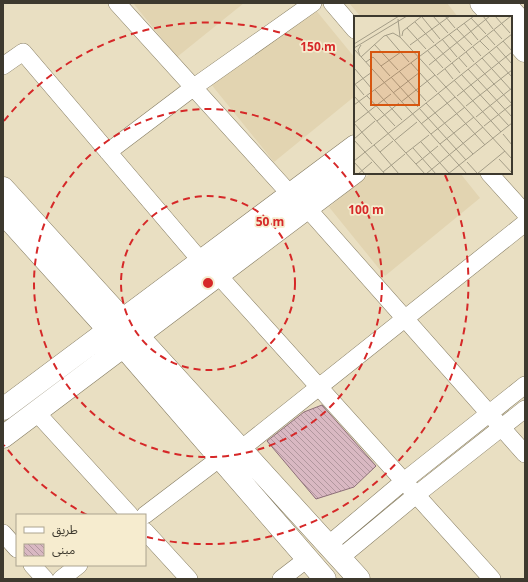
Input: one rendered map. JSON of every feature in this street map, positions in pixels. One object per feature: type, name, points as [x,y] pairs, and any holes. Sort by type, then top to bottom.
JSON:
[{"type":"main road","points":[[481,3],[493,16]]},
{"type":"main road","points":[[504,3],[510,16]]},
{"type":"main road","points":[[512,20],[520,37]]},
{"type":"main road","points":[[6,402],[115,325],[354,147]]},
{"type":"main road","points":[[3,437],[354,173]]},
{"type":"main road","points":[[3,188],[115,325]]},
{"type":"main road","points":[[3,213],[130,341],[241,449],[359,579]]},
{"type":"main road","points":[[130,341],[220,458],[316,573]]},
{"type":"street","points":[[117,3],[290,194]]},
{"type":"street","points":[[108,152],[194,87],[313,3]]},
{"type":"street","points":[[332,3],[354,29]]},
{"type":"street","points":[[3,66],[23,52],[201,261]]},
{"type":"street","points":[[490,174],[525,213]]},
{"type":"street","points":[[307,208],[525,454]]},
{"type":"street","points":[[241,449],[525,223]]},
{"type":"street","points":[[218,275],[492,579]]},
{"type":"street","points":[[334,551],[404,481],[525,384]]},
{"type":"street","points":[[334,551],[416,495],[525,409]]},
{"type":"street","points":[[36,412],[129,514]]},
{"type":"street","points":[[146,514],[220,458]]},
{"type":"street","points":[[146,532],[189,579]]},
{"type":"street","points":[[3,533],[16,547]]},
{"type":"street","points":[[33,566],[45,579]]},
{"type":"street","points":[[61,579],[78,566]]},
{"type":"street","points":[[281,579],[316,573]]},
{"type":"shaded area","points":[[133,3],[244,3],[177,57]]},
{"type":"shaded area","points":[[310,3],[354,57],[354,97],[274,162],[206,78]]},
{"type":"shaded area","points":[[349,3],[447,3],[457,16],[360,16]]},
{"type":"shaded area","points":[[370,174],[461,174],[480,198],[385,276],[329,207]]},
{"type":"building","points":[[322,405],[376,466],[354,487],[316,499],[267,441],[304,412]]}]
